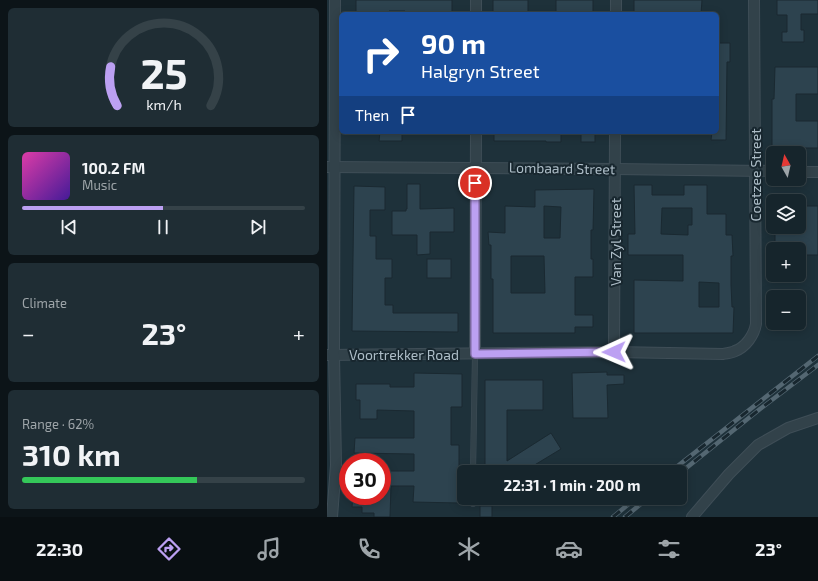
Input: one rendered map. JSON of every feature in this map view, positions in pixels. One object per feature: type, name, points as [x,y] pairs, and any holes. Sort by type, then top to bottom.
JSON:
[{"type":"street","points":[[332,517],[330,355],[331,167],[335,0]]},
{"type":"street","points":[[476,0],[476,12]]},
{"type":"street","points":[[616,0],[616,12]]},
{"type":"street","name":"Coetzee Street","points":[[743,347],[754,332],[756,324],[754,0]]},
{"type":"street","points":[[475,354],[476,134]]},
{"type":"street","name":"Van Zyl Street","points":[[614,352],[615,134]]},
{"type":"street","name":"Lombaard Street","points":[[331,167],[475,167],[766,171]]},
{"type":"street","points":[[806,172],[818,172]]},
{"type":"street","name":"Voortrekker Road","points":[[330,355],[614,352],[723,354],[735,352],[743,347]]},
{"type":"street","points":[[692,517],[729,474],[758,444],[788,428],[818,418]]},
{"type":"lane","points":[[473,465],[475,354]]},
{"type":"building","points":[[356,0],[452,0],[452,12],[356,12]]},
{"type":"building","points":[[493,0],[528,0],[528,12],[493,12]]},
{"type":"building","points":[[556,0],[593,0],[593,12],[556,12]]},
{"type":"building","points":[[634,0],[702,0],[701,12],[634,12]]},
{"type":"building","points":[[777,0],[818,0],[818,14],[801,14],[801,30],[804,30],[804,42],[782,42],[782,32],[787,32],[787,15],[777,15]]},
{"type":"building","points":[[719,43],[730,43],[730,62],[727,62],[726,140],[711,140],[712,134],[719,134]]},
{"type":"building","points":[[775,67],[818,67],[818,94],[796,94],[796,121],[818,121],[818,148],[806,148],[806,146],[772,146],[772,99],[774,99]]},
{"type":"building","points":[[380,134],[402,134],[402,141],[379,141]]},
{"type":"building","points":[[494,134],[561,134],[561,142],[494,141]]},
{"type":"building","points":[[581,134],[595,134],[595,142],[581,142]]},
{"type":"building","points":[[407,184],[420,184],[420,209],[454,208],[454,232],[430,232],[430,254],[417,255],[417,235],[392,235],[392,211],[406,211],[407,209]]},
{"type":"building","points":[[634,185],[652,185],[652,195],[684,195],[684,185],[707,185],[707,214],[726,214],[726,235],[732,235],[733,256],[731,256],[731,285],[732,307],[734,307],[733,333],[634,333],[634,280],[683,281],[683,255],[628,255],[628,234],[635,234]],"holes":[[[662,208],[692,208],[692,225],[688,225],[688,235],[661,234]],[[699,282],[719,283],[719,307],[699,307]]]},
{"type":"building","points":[[354,186],[385,187],[385,210],[370,210],[370,236],[376,236],[376,259],[392,259],[392,278],[385,278],[385,305],[393,305],[393,313],[458,313],[458,332],[352,331]]},
{"type":"building","points":[[594,189],[593,230],[591,230],[591,259],[593,259],[593,277],[575,277],[575,315],[593,315],[593,327],[575,327],[575,333],[493,333],[493,279],[491,279],[491,245],[489,245],[488,232],[505,233],[505,206],[535,207],[535,190]],"holes":[[[544,206],[561,207],[560,238],[544,238]],[[511,256],[544,256],[545,293],[511,293]]]},
{"type":"building","points":[[806,206],[818,206],[818,255],[806,255],[806,242],[775,242],[775,234],[806,234]]},
{"type":"building","points":[[427,259],[451,259],[451,278],[427,278]]},
{"type":"building","points":[[607,372],[607,375],[624,375],[624,384],[607,385],[608,418],[573,418],[572,373]]},
{"type":"building","points":[[414,373],[462,374],[462,407],[451,407],[451,445],[459,445],[459,465],[457,465],[457,503],[413,502],[414,486],[391,486],[391,471],[414,471],[414,454],[354,453],[355,438],[414,438],[414,411],[377,410],[377,419],[360,419],[360,400],[356,400],[356,384],[390,384],[390,387],[414,387]]},
{"type":"building","points":[[485,380],[543,380],[543,410],[507,410],[507,461],[551,433],[561,449],[535,465],[485,465]]},
{"type":"building","points":[[352,505],[390,505],[390,517],[374,517],[374,513],[362,513],[362,507],[352,507]]},
{"type":"building","points":[[480,506],[492,506],[492,517],[480,517]]},
{"type":"railway","points":[[679,465],[818,356]]},
{"type":"railway","points":[[687,467],[818,365]]},
{"type":"railway","points":[[613,517],[628,505]]},
{"type":"railway","points":[[625,517],[640,505]]},
{"type":"route","points":[[475,183],[475,354],[614,352]]}]
